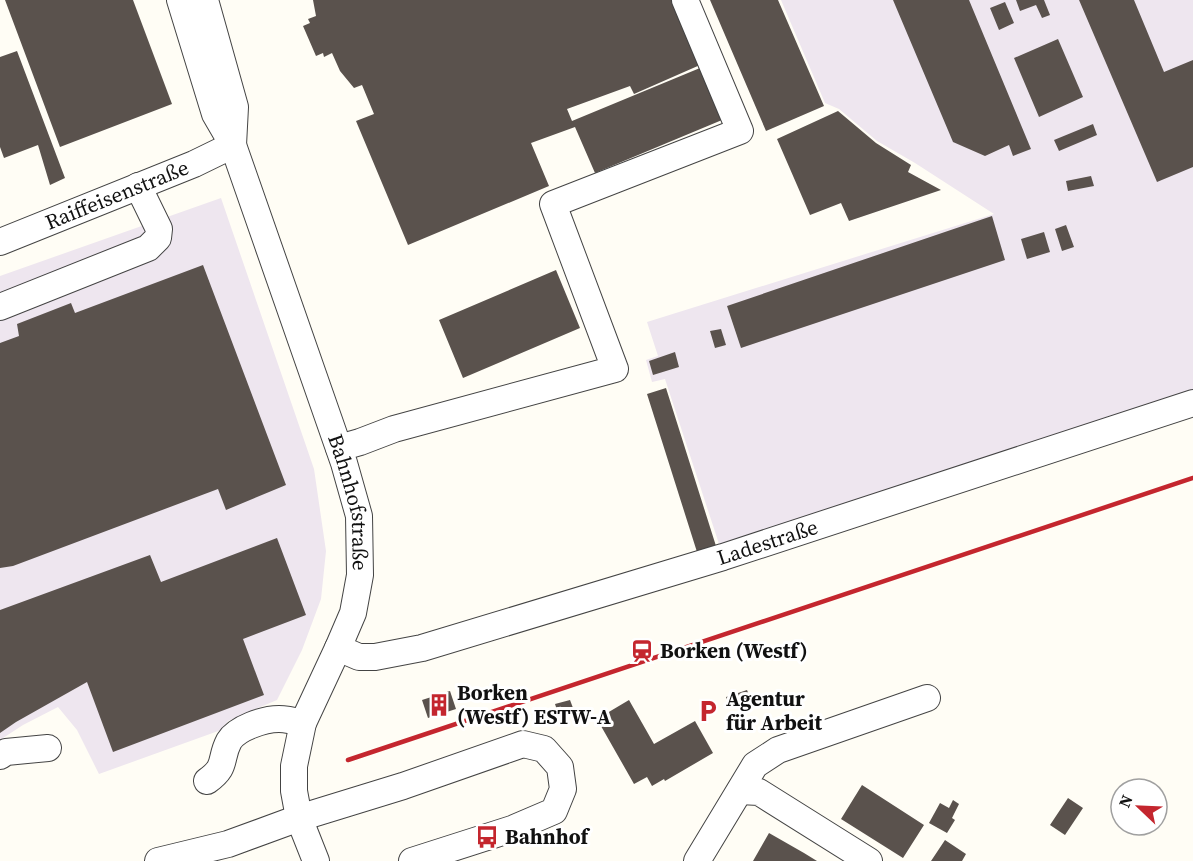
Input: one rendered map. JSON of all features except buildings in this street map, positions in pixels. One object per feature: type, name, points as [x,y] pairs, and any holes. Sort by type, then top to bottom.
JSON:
[{"type":"street","points":[[180,0],[215,114],[233,145]]},
{"type":"street","points":[[205,0],[235,107],[233,145]]},
{"type":"street","points":[[339,448],[394,429],[615,369],[553,204],[740,131],[685,0]]},
{"type":"street","name":"Raiffeisenstraße","points":[[0,242],[194,164],[233,145]]},
{"type":"street","name":"Bahnhofstraße","points":[[233,145],[339,448],[359,516],[360,575],[353,613],[303,723],[294,766],[294,791],[299,818],[316,861]]},
{"type":"street","points":[[0,307],[148,248],[158,238],[159,229],[138,186]]},
{"type":"street","name":"Ladestraße","points":[[338,648],[359,657],[375,657],[422,648],[723,557],[1193,403]]},
{"type":"street","points":[[697,861],[755,765],[778,750],[927,698]]},
{"type":"street","points":[[207,781],[221,768],[229,741],[236,733],[266,721],[281,719],[303,723]]},
{"type":"street","points":[[158,861],[228,844],[299,818],[403,786],[523,744],[544,749],[560,767],[563,789],[554,811],[512,829],[412,861]]},
{"type":"street","points":[[0,756],[6,752],[48,748]]},
{"type":"street","points":[[740,791],[759,792],[869,861]]},
{"type":"shaded area","points":[[781,0],[1193,0],[1193,412],[720,547],[665,379],[652,382],[646,360],[658,356],[647,322],[994,214],[877,141],[839,109],[825,103]]},
{"type":"shaded area","points":[[221,198],[314,469],[326,551],[321,599],[302,650],[277,700],[228,721],[221,730],[99,774],[77,730],[58,707],[0,740],[0,276]]},
{"type":"railway","points":[[348,760],[1193,478]]},
{"type":"place","name":"Borken (Westf)","points":[[642,651]]},
{"type":"place","name":"Borken (Westf) ESTW-A","points":[[439,705]]},
{"type":"place","name":"Agentur für Arbeit","points":[[708,711]]},
{"type":"place","name":"Bahnhof","points":[[487,837]]}]
